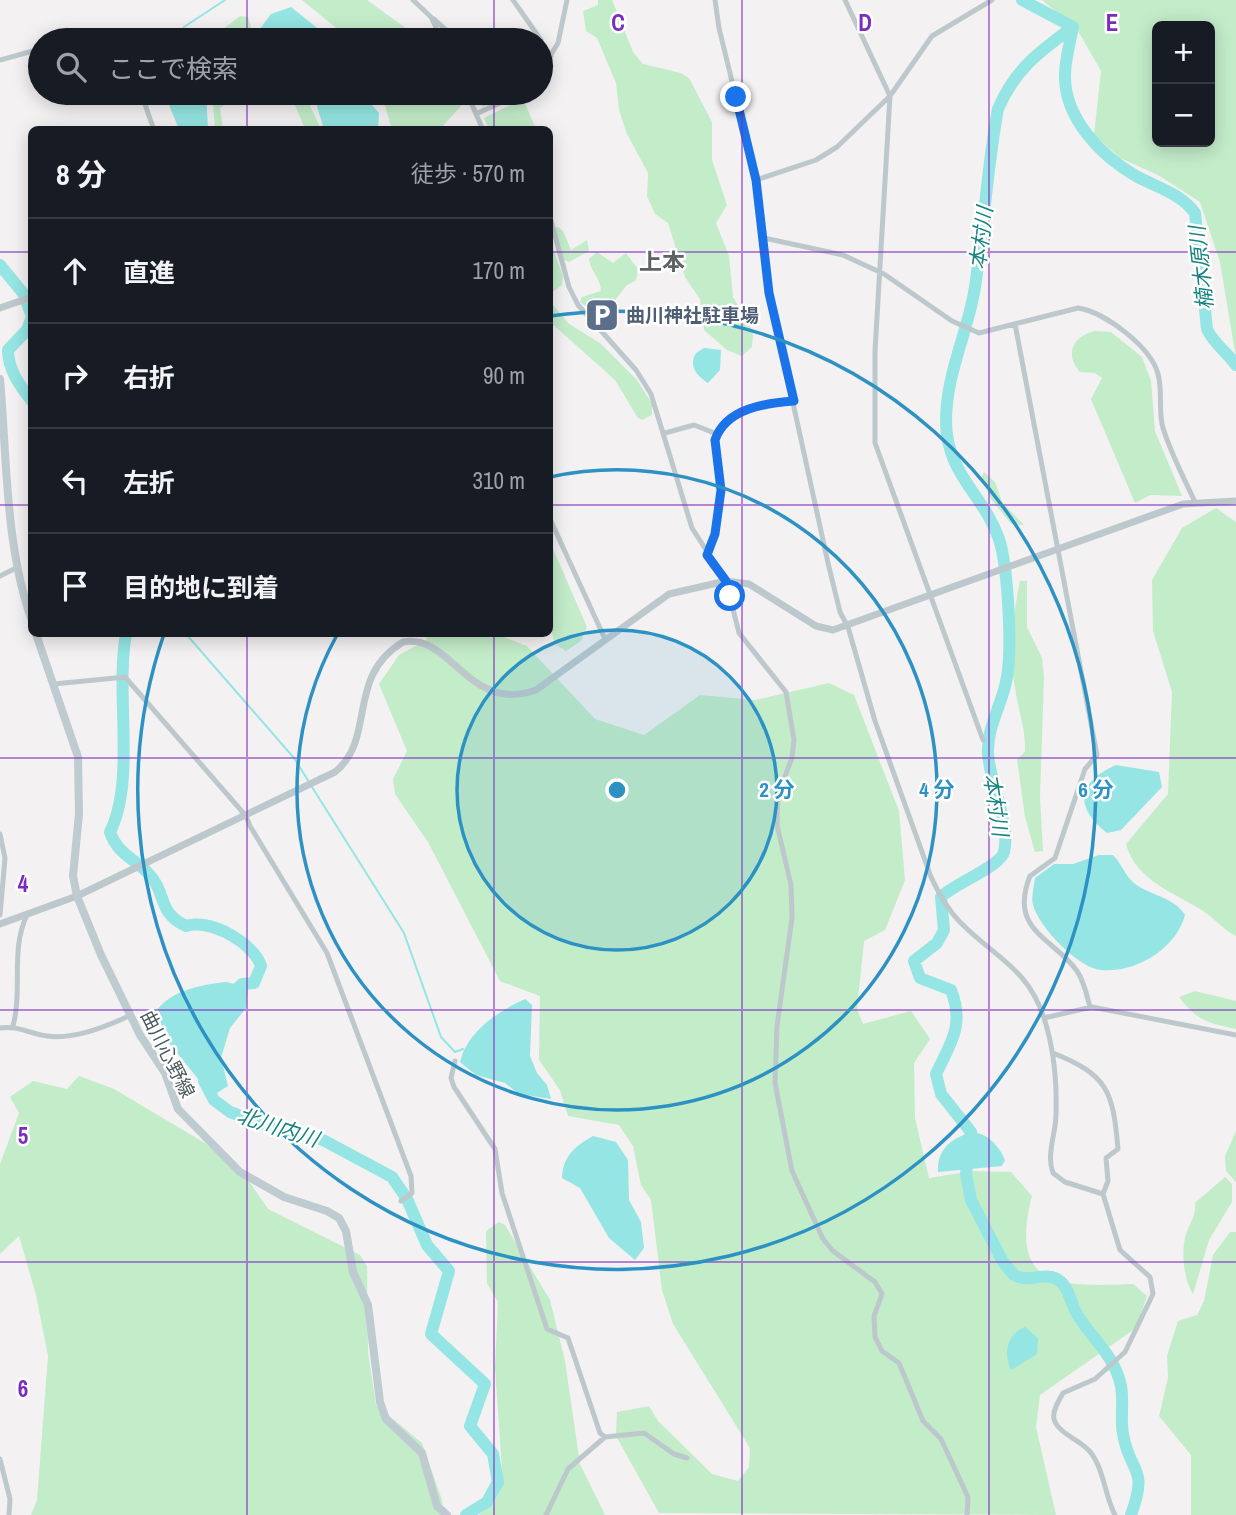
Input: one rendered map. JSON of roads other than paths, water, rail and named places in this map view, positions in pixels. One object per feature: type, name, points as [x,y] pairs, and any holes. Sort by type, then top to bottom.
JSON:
[{"type":"main road","points":[[0,379],[1,430],[18,567],[28,606]]},
{"type":"main road","name":"曲川心野線","points":[[37,637],[78,757],[79,814],[73,876],[77,896],[101,955],[140,1035],[165,1073],[178,1109],[240,1172],[284,1196],[339,1218],[346,1231],[354,1272],[370,1317],[380,1402],[386,1419],[422,1453],[438,1506],[447,1515]]},
{"type":"street","points":[[413,0],[443,28]]},
{"type":"street","points":[[513,0],[533,28]]},
{"type":"street","points":[[553,50],[564,22],[567,0]]},
{"type":"street","points":[[715,0],[756,180],[765,239],[769,293],[840,612],[848,626],[876,721],[931,877],[942,900],[961,923],[1028,982],[1044,1018],[1053,1053],[1056,1116],[1051,1156],[1053,1173],[1065,1182],[1103,1194]]},
{"type":"street","points":[[845,0],[890,96],[875,351],[875,443],[983,740]]},
{"type":"street","points":[[756,180],[816,160],[837,148],[890,96],[932,36],[992,0]]},
{"type":"street","points":[[431,17],[436,28]]},
{"type":"street","points":[[0,60],[28,52]]},
{"type":"street","points":[[145,105],[153,126]]},
{"type":"street","points":[[472,105],[481,126]]},
{"type":"street","points":[[476,114],[494,105]]},
{"type":"street","points":[[553,228],[569,287],[578,305],[644,380],[665,433],[692,528],[726,581],[739,633],[786,692],[793,724],[792,758],[780,784],[777,812],[780,844],[791,885],[792,918],[777,1026],[775,1083],[792,1171],[823,1239],[834,1251],[875,1282],[882,1294],[874,1316],[875,1337],[882,1351],[900,1363],[923,1421],[941,1439],[968,1497],[967,1515]]},
{"type":"street","points":[[765,239],[843,255],[880,272],[952,321],[979,333],[1086,309],[1122,330],[1137,342],[1152,360],[1158,375],[1162,426],[1195,502]]},
{"type":"street","points":[[0,308],[28,298]]},
{"type":"street","points":[[1015,324],[1097,755],[1085,769],[1055,858],[1030,876],[1024,903],[1040,937],[1077,971],[1090,1007]]},
{"type":"street","points":[[707,555],[715,534],[721,490],[715,440],[717,434],[744,410],[794,401]]},
{"type":"street","points":[[665,433],[694,425],[717,434]]},
{"type":"street","points":[[0,924],[77,896],[335,772],[346,763],[357,742],[367,684],[384,658],[403,642],[425,643],[489,691],[511,695],[536,690],[669,594],[726,581],[756,587],[816,626],[833,630],[1195,502],[1236,501]]},
{"type":"street","points":[[553,525],[606,639]]},
{"type":"street","points":[[0,576],[18,567]]},
{"type":"street","points":[[54,684],[125,677],[246,816],[327,953],[411,1176],[412,1194],[401,1201]]},
{"type":"street","points":[[0,834],[5,858],[0,915]]},
{"type":"street","points":[[13,1026],[19,1002],[18,933],[27,915]]},
{"type":"street","points":[[1044,1018],[1090,1007],[1236,1035]]},
{"type":"street","points":[[0,1028],[13,1026],[28,1032],[58,1037],[111,1024],[131,1015]]},
{"type":"street","points":[[1053,1053],[1091,1069],[1114,1107],[1118,1149],[1106,1158],[1108,1181],[1103,1194],[1120,1250],[1150,1277],[1153,1294],[1125,1353],[1095,1379],[1063,1393],[1054,1420],[1089,1449],[1096,1459],[1105,1496],[1115,1515]]},
{"type":"street","points":[[454,1061],[451,1078],[454,1087],[495,1149],[502,1193],[547,1329],[568,1338],[600,1433],[605,1437]]},
{"type":"street","points":[[546,1515],[568,1469],[576,1459],[605,1437],[644,1433],[674,1454],[687,1458]]},
{"type":"street","points":[[0,1459],[10,1499],[9,1515]]},
{"type":"water","points":[[291,7],[317,28],[261,28],[271,14]]},
{"type":"water","points":[[169,105],[207,105],[208,126],[178,126]]},
{"type":"water","points":[[317,105],[372,105],[379,113],[378,126],[323,126]]},
{"type":"water","points":[[704,348],[721,350],[720,370],[708,383],[697,374],[693,366],[696,353]]},
{"type":"water","points":[[1116,765],[1159,772],[1162,787],[1121,830],[1107,833],[1089,813],[1084,795],[1094,779]]},
{"type":"water","points":[[1099,855],[1113,855],[1135,884],[1173,903],[1185,915],[1173,938],[1164,948],[1141,963],[1114,970],[1092,968],[1071,954],[1051,935],[1033,905],[1035,878],[1054,864],[1073,864]]},
{"type":"water","points":[[226,982],[248,987],[246,1008],[230,1028],[221,1058],[228,1086],[212,1096],[169,1043],[158,1038],[152,1018],[165,1001],[184,991]]},
{"type":"water","points":[[525,999],[532,1005],[530,1056],[537,1073],[547,1085],[551,1099],[519,1094],[505,1083],[476,1075],[460,1062],[469,1041],[485,1024]]},
{"type":"water","points":[[971,1132],[983,1135],[996,1145],[1005,1160],[1002,1166],[938,1172],[940,1157],[947,1146]]},
{"type":"water","points":[[593,1136],[616,1142],[628,1160],[629,1200],[641,1222],[644,1248],[635,1260],[609,1238],[580,1188],[562,1178],[571,1152]]},
{"type":"water","points":[[1025,1327],[1038,1338],[1037,1354],[1011,1370],[1007,1357],[1008,1345],[1014,1334]]},
{"type":"waterway","points":[[184,28],[225,0]]},
{"type":"waterway","name":"楠木原川","points":[[1022,0],[1073,27]]},
{"type":"waterway","name":"本村川","points":[[1073,27],[1029,62],[1012,83],[998,109],[975,287],[947,404],[946,421],[952,456],[992,523],[999,539],[1005,569],[1009,631],[1008,669],[988,744],[989,764],[1005,828],[1004,852],[995,863],[941,897],[944,930],[937,943],[914,961],[920,978],[951,990],[955,1003],[957,1014],[954,1034],[936,1074],[941,1094],[971,1132],[966,1174],[971,1200],[1003,1262],[1014,1275],[1025,1278],[1055,1278],[1063,1284],[1077,1314],[1118,1375],[1122,1392],[1123,1434],[1138,1478],[1131,1515]]},
{"type":"waterway","name":"楠木原川","points":[[1073,27],[1065,75],[1066,91],[1078,121],[1110,158],[1136,176],[1176,196],[1195,213],[1207,329],[1236,365]]},
{"type":"waterway","name":"北川内川","points":[[0,265],[23,293],[28,306]]},
{"type":"waterway","name":"北川内川","points":[[28,327],[8,350],[12,371],[28,396]]},
{"type":"waterway","name":"北川内川","points":[[126,637],[123,658],[122,788],[118,811],[110,832],[121,850],[154,880],[166,909],[177,921],[186,926],[206,925],[229,934],[249,948],[256,957],[261,966],[254,983],[242,984],[231,995]]},
{"type":"waterway","points":[[189,637],[294,758],[309,782]]},
{"type":"waterway","points":[[312,787],[404,933],[441,1037],[455,1052],[463,1049]]},
{"type":"waterway","name":"北川内川","points":[[204,1081],[214,1100],[230,1112],[276,1129],[323,1140],[392,1177],[407,1199],[427,1245],[449,1271],[431,1334],[485,1384],[470,1426],[493,1454],[498,1482],[487,1502],[466,1515]]},
{"type":"place","name":"曲川神社駐車場","points":[[602,315]]},
{"type":"district","name":"上本","points":[[662,261]]}]
